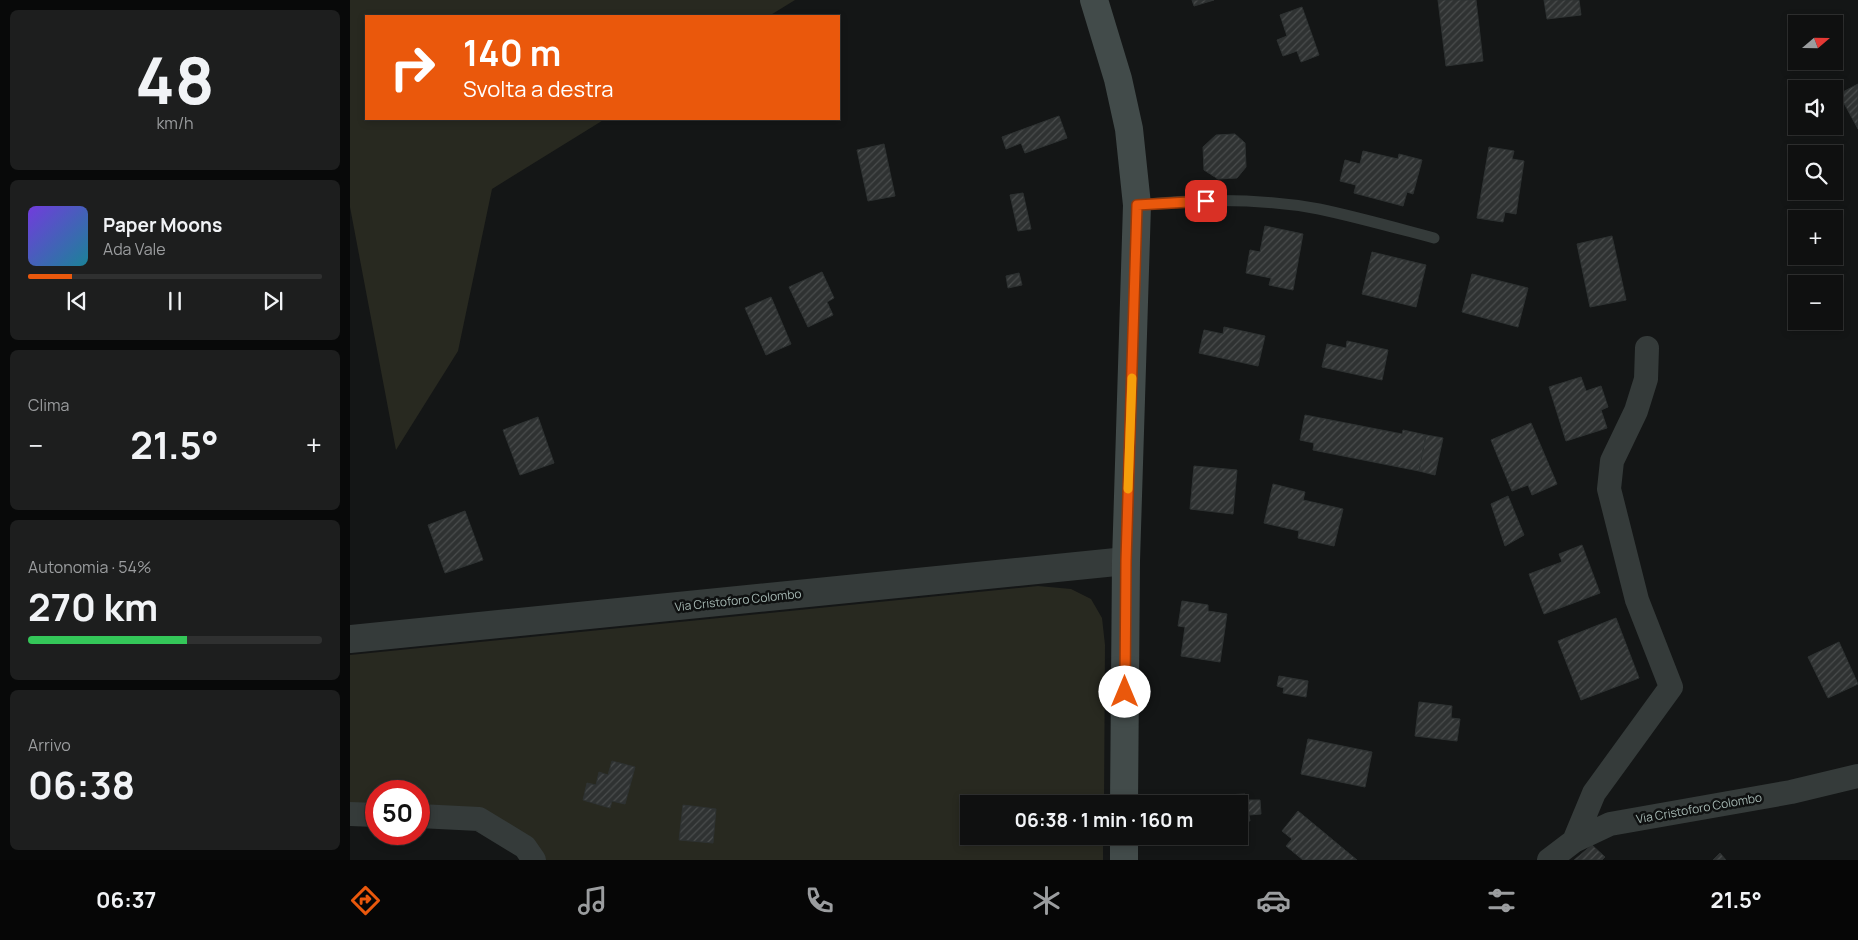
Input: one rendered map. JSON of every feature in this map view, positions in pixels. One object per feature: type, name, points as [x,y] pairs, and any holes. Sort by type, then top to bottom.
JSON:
[{"type":"main road","points":[[1094,0],[1118,79],[1129,129],[1137,205],[1126,561],[1124,795]]},
{"type":"main road","points":[[1124,845],[1124,860]]},
{"type":"street","points":[[1574,841],[1594,793],[1671,687],[1637,600],[1609,489],[1612,461],[1636,411],[1646,380],[1647,348]]},
{"type":"street","name":"Via Cristoforo Colombo","points":[[350,639],[1126,561]]},
{"type":"street","name":"Via Cristoforo Colombo","points":[[1549,860],[1574,841],[1610,824],[1791,792],[1858,776]]},
{"type":"street","points":[[350,814],[365,815]]},
{"type":"street","points":[[430,817],[479,819],[525,847],[534,860]]},
{"type":"lane","points":[[1137,205],[1188,200],[1277,204],[1319,209],[1434,238]]},
{"type":"shaded area","points":[[350,0],[795,0],[771,15],[365,15],[365,120],[603,120],[492,189],[458,351],[396,450],[350,207]]},
{"type":"shaded area","points":[[1038,586],[1071,589],[1091,599],[1102,618],[1105,645],[1104,795],[960,795],[960,845],[1103,845],[1103,860],[543,860],[526,840],[430,811],[430,780],[365,780],[365,804],[350,803],[350,655]]},
{"type":"building","points":[[1192,0],[1214,0],[1194,6]]},
{"type":"building","points":[[1438,0],[1476,0],[1483,61],[1446,66]]},
{"type":"building","points":[[1544,0],[1579,0],[1581,15],[1547,19]]},
{"type":"building","points":[[1302,7],[1319,55],[1301,62],[1297,51],[1283,56],[1277,40],[1287,36],[1280,15]]},
{"type":"building","points":[[1858,84],[1858,129],[1843,101],[1843,92]]},
{"type":"building","points":[[1059,116],[1067,138],[1025,153],[1021,143],[1006,149],[1002,137]]},
{"type":"building","points":[[1235,134],[1245,143],[1246,167],[1237,178],[1218,179],[1204,170],[1203,147],[1216,135]]},
{"type":"building","points":[[884,144],[895,196],[868,201],[857,150]]},
{"type":"building","points":[[1489,147],[1514,151],[1512,159],[1524,161],[1516,214],[1505,212],[1503,222],[1477,218]]},
{"type":"building","points":[[1363,151],[1398,159],[1399,154],[1422,160],[1413,194],[1407,192],[1403,206],[1354,193],[1356,185],[1340,181],[1345,160],[1360,164]]},
{"type":"building","points":[[1023,193],[1031,229],[1018,231],[1010,195]]},
{"type":"building","points":[[1265,226],[1303,234],[1293,290],[1269,285],[1271,278],[1246,273],[1250,250],[1260,252]]},
{"type":"building","points":[[1612,236],[1626,300],[1590,307],[1577,244]]},
{"type":"building","points":[[1372,252],[1426,265],[1416,307],[1362,294]]},
{"type":"building","points":[[822,272],[834,298],[827,302],[833,315],[808,327],[789,287]]},
{"type":"building","points":[[1019,273],[1022,285],[1008,288],[1006,276]]},
{"type":"building","points":[[1472,274],[1528,288],[1518,327],[1462,312]]},
{"type":"building","points":[[771,297],[791,344],[766,355],[745,308]]},
{"type":"building","points":[[1224,327],[1265,336],[1258,366],[1199,353],[1204,330],[1223,334]]},
{"type":"building","points":[[1347,341],[1388,350],[1382,380],[1322,367],[1327,344],[1346,348]]},
{"type":"building","points":[[1581,377],[1586,391],[1601,386],[1608,407],[1601,410],[1607,428],[1566,441],[1549,387]]},
{"type":"building","points":[[1305,415],[1402,434],[1403,430],[1426,435],[1419,471],[1313,450],[1314,443],[1300,440]]},
{"type":"building","points":[[538,417],[554,463],[520,475],[503,430]]},
{"type":"building","points":[[1531,423],[1557,484],[1532,495],[1528,485],[1512,491],[1491,440]]},
{"type":"building","points":[[1426,435],[1443,438],[1435,475],[1419,471]]},
{"type":"building","points":[[1194,466],[1237,470],[1233,514],[1190,509]]},
{"type":"building","points":[[1273,484],[1305,492],[1303,500],[1343,509],[1334,546],[1298,538],[1299,531],[1264,523]]},
{"type":"building","points":[[1508,496],[1524,535],[1505,546],[1491,504]]},
{"type":"building","points":[[465,511],[483,560],[445,573],[428,525]]},
{"type":"building","points":[[1582,545],[1600,593],[1544,614],[1529,574],[1562,562],[1559,554]]},
{"type":"building","points":[[1182,601],[1208,605],[1208,611],[1227,614],[1220,662],[1181,656],[1185,627],[1178,626]]},
{"type":"building","points":[[1616,618],[1639,678],[1581,700],[1558,641]]},
{"type":"building","points":[[1839,642],[1858,684],[1828,698],[1808,657]]},
{"type":"building","points":[[1279,676],[1308,681],[1306,697],[1283,693],[1284,688],[1277,686]]},
{"type":"building","points":[[1419,702],[1452,706],[1451,718],[1460,719],[1457,741],[1415,736]]},
{"type":"building","points":[[1308,739],[1372,752],[1365,787],[1301,774]]},
{"type":"building","points":[[612,761],[635,767],[625,804],[612,801],[610,808],[583,800],[587,783],[596,785],[599,772],[608,775]]},
{"type":"building","points":[[1248,800],[1260,800],[1261,814],[1249,815],[1250,821],[1248,821]]},
{"type":"building","points":[[683,805],[716,809],[713,843],[679,840]]},
{"type":"building","points":[[1298,811],[1357,860],[1303,860],[1286,846],[1292,839],[1282,831]]},
{"type":"building","points":[[1592,845],[1605,857],[1602,860],[1574,860]]},
{"type":"building","points":[[1720,853],[1726,860],[1713,860]]},
{"type":"slow traffic","points":[[1128,489],[1132,378]]},
{"type":"route","points":[[1125,692],[1126,561],[1137,205],[1188,200],[1206,201]]}]
